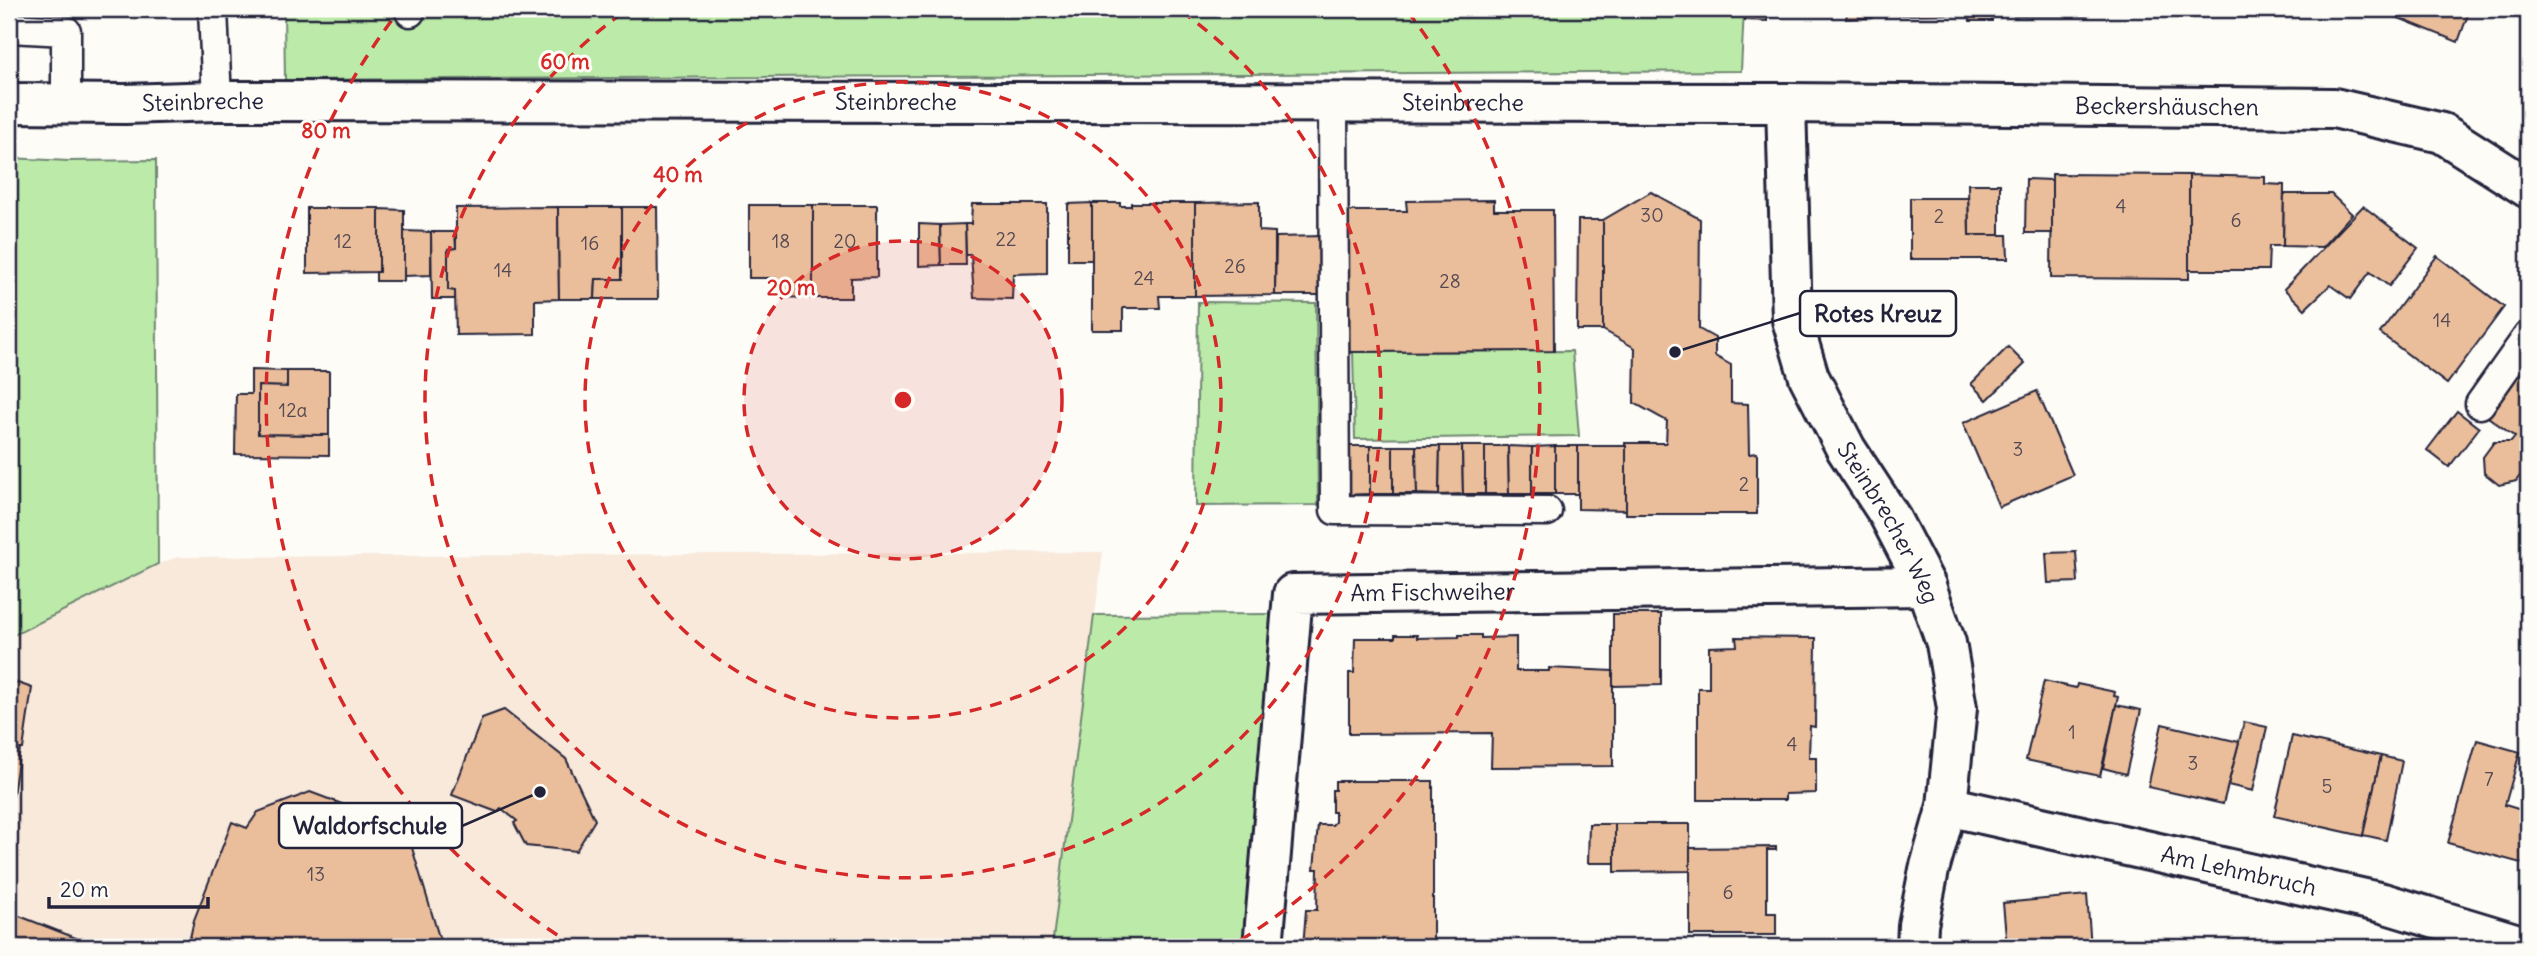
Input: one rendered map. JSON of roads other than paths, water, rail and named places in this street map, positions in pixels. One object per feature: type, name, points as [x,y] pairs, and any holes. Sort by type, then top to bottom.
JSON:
[{"type":"street","name":"Steinbreche","points":[[9,103],[1786,103]]},
{"type":"street","name":"Beckershäuschen","points":[[1786,103],[2334,108],[2442,133],[2528,188]]},
{"type":"street","name":"Steinbrecher Weg","points":[[1786,103],[1792,320],[1809,377],[1846,449],[1889,515],[1926,586],[1946,643],[1957,708],[1947,806],[1930,870],[1917,947]]},
{"type":"street","name":"Am Fischweiher","points":[[1263,947],[1293,594],[1926,586]]},
{"type":"street","name":"Am Lehmbruch","points":[[1947,806],[2384,903],[2528,947]]},
{"type":"lane","points":[[213,9],[217,101]]},
{"type":"lane","points":[[9,28],[66,30],[66,104]]},
{"type":"lane","points":[[1333,104],[1335,510],[1548,511]]},
{"type":"lane","points":[[2480,404],[2528,336]]},
{"type":"place","name":"Rotes Kreuz","points":[[1675,352]]},
{"type":"place","name":"Waldorfschule","points":[[540,792]]}]
